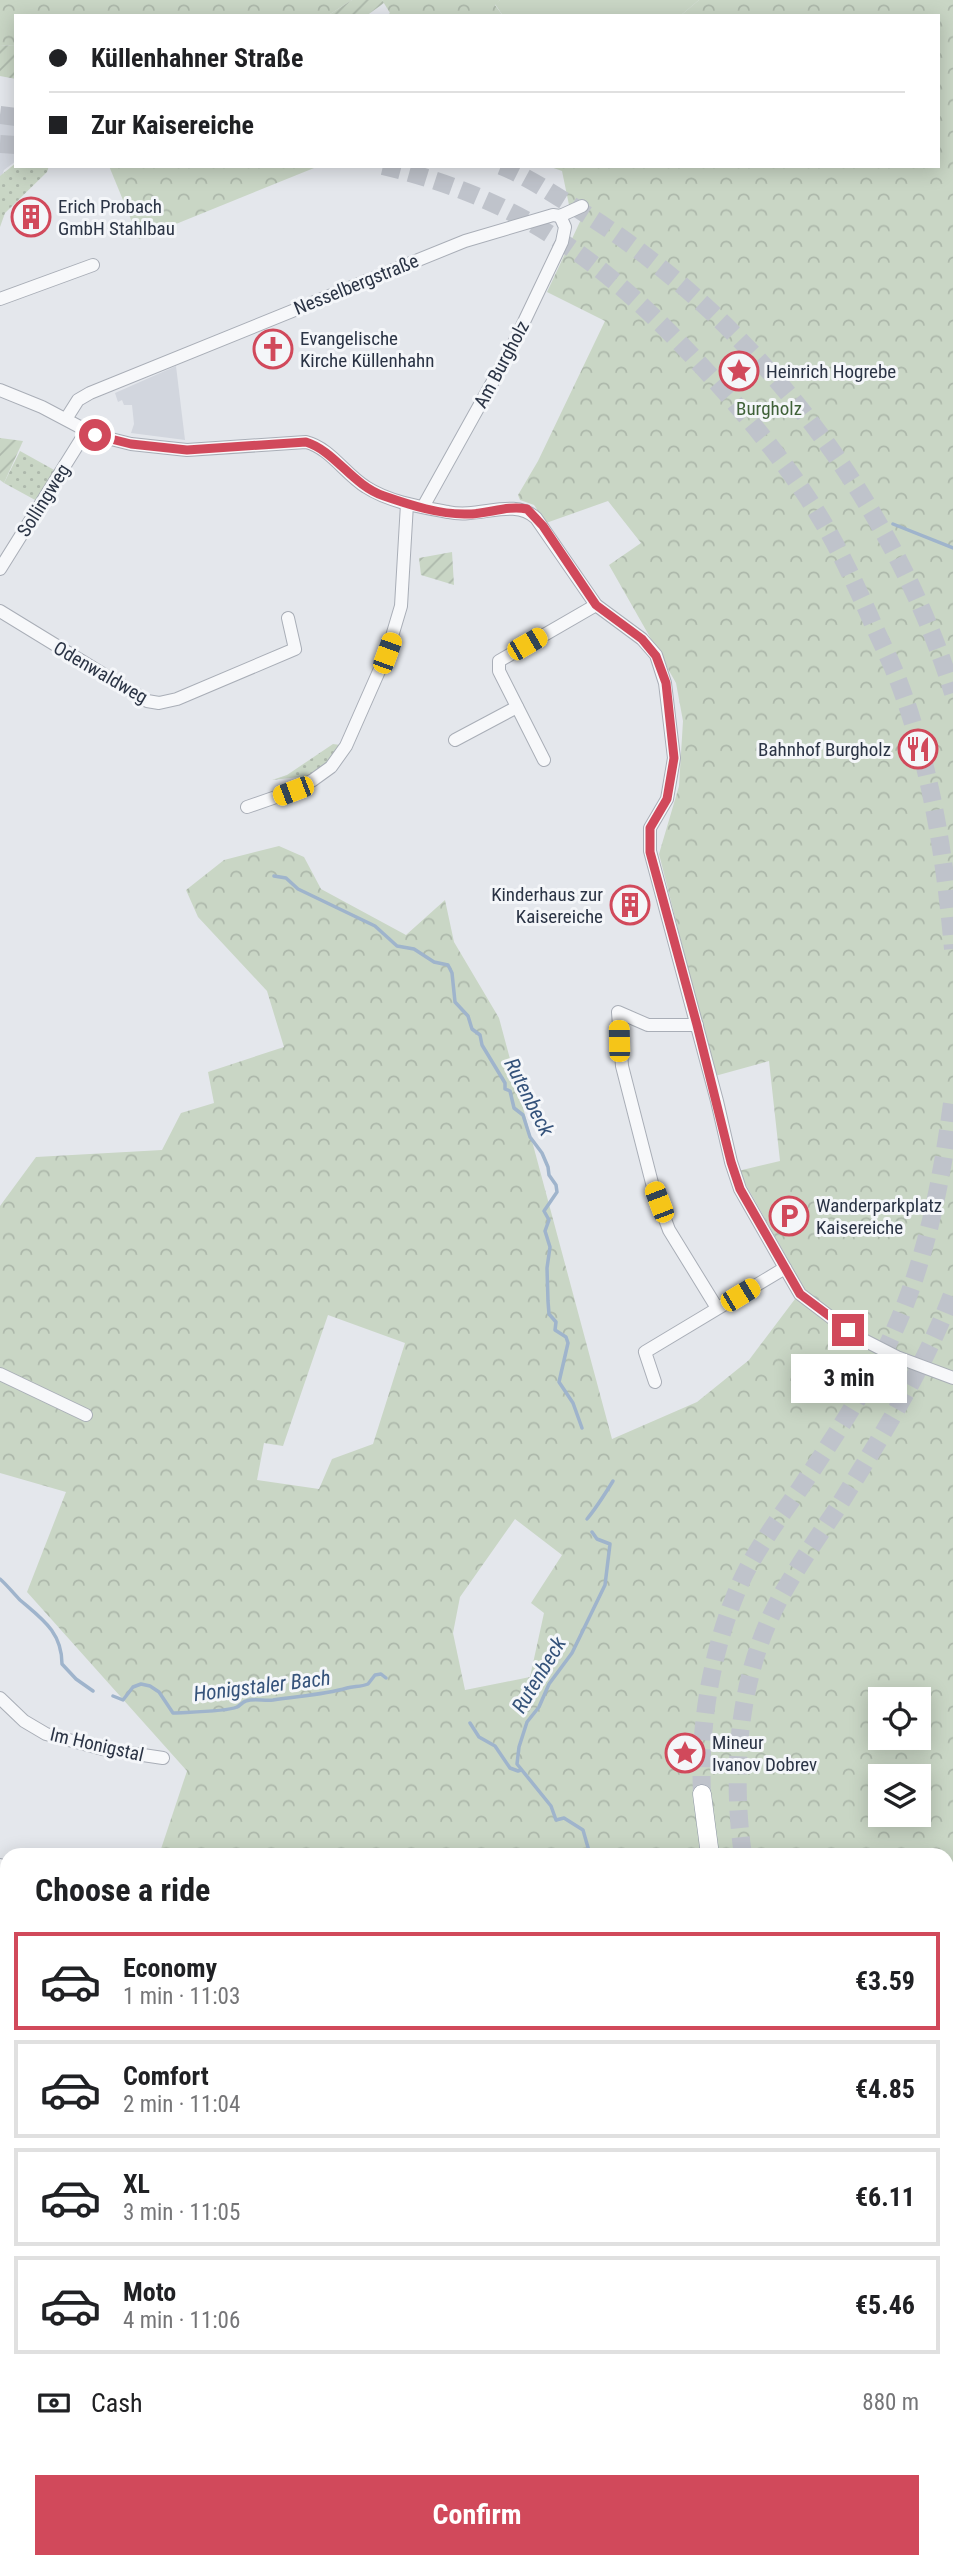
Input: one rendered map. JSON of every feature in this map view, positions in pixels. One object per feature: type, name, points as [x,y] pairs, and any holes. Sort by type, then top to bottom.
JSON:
[{"type":"highway","points":[[702,1794],[709,1848]]},
{"type":"street","name":"Nesselbergstraße","points":[[66,419],[78,400],[90,393],[472,238],[553,215],[560,216],[582,206]]},
{"type":"street","name":"Am Burgholz","points":[[424,507],[512,347],[562,242],[565,228],[560,216]]},
{"type":"street","points":[[0,299],[93,265]]},
{"type":"street","points":[[0,390],[87,430],[131,444],[187,450],[306,442],[320,448],[365,487],[407,503],[465,515],[527,509],[543,526],[596,605],[642,639],[656,656],[666,683],[674,758],[667,799],[650,828],[650,852],[740,1189],[800,1294],[854,1335],[953,1378]]},
{"type":"street","name":"Sollingweg","points":[[0,569],[87,430]]},
{"type":"street","points":[[247,807],[293,791],[313,780],[331,767],[346,746],[387,653],[401,606],[407,503]]},
{"type":"street","points":[[544,761],[499,671],[499,661],[596,605]]},
{"type":"street","name":"Odenwaldweg","points":[[0,611],[124,689],[147,701],[159,703],[199,691],[295,649],[288,618]]},
{"type":"street","points":[[455,740],[517,707]]},
{"type":"street","points":[[697,1025],[648,1025],[618,1012],[622,1066],[653,1187],[669,1230],[717,1308]]},
{"type":"street","points":[[655,1382],[645,1352],[785,1268]]},
{"type":"street","points":[[0,1374],[86,1415]]},
{"type":"street","name":"Im Honigstal","points":[[0,1699],[24,1721],[47,1734],[103,1749],[163,1758]]},
{"type":"shaded area","points":[[14,112],[14,162],[4,170],[0,183],[0,114]]},
{"type":"shaded area","points":[[176,366],[185,440],[131,433],[134,424],[132,405],[124,405],[122,400],[118,402],[115,393]]},
{"type":"green space","points":[[0,0],[352,0],[330,14],[14,14],[14,46],[0,45]]},
{"type":"green space","points":[[352,0],[382,0],[384,3],[369,14],[330,14]]},
{"type":"green space","points":[[382,0],[500,0],[495,5],[502,14],[389,14]]},
{"type":"green space","points":[[500,0],[699,0],[682,14],[502,14],[495,4]]},
{"type":"green space","name":"Burgholz","points":[[699,0],[953,0],[953,1848],[161,1848],[187,1771],[27,1592],[66,1492],[0,1473],[0,1206],[36,1157],[162,1150],[181,1113],[214,1103],[208,1072],[284,1047],[267,991],[198,917],[186,890],[224,860],[279,846],[304,857],[321,889],[406,935],[445,900],[454,942],[499,1018],[612,1439],[697,1402],[749,1360],[795,1299],[808,1295],[738,1171],[780,1161],[769,1061],[715,1076],[659,854],[679,786],[683,721],[676,683],[609,565],[641,543],[608,501],[546,523],[534,505],[520,500],[518,495],[538,461],[605,321],[547,292],[585,211],[569,205],[562,171],[554,168],[940,168],[940,14],[682,14]],"holes":[[[328,1315],[405,1343],[373,1444],[332,1459],[319,1489],[257,1480],[264,1443],[283,1446]],[[515,1519],[562,1555],[531,1603],[544,1613],[530,1677],[465,1690],[453,1633],[460,1597]]]},
{"type":"green space","points":[[0,45],[14,46],[14,79],[0,76]]},
{"type":"green space","points":[[14,165],[14,168],[48,168],[5,213],[0,227],[0,176]]},
{"type":"green space","points":[[110,168],[314,168],[139,239]]},
{"type":"green space","points":[[0,438],[23,441],[4,483],[0,480]]},
{"type":"green space","points":[[20,451],[56,471],[37,501],[4,483]]},
{"type":"green space","points":[[452,552],[454,585],[421,575],[419,558]]},
{"type":"green space","points":[[333,744],[340,745],[338,755],[308,776],[272,780],[287,775]]},
{"type":"waterway","points":[[893,524],[953,548]]},
{"type":"waterway","name":"Rutenbeck","points":[[274,876],[286,878],[298,889],[375,926],[397,946],[414,949],[434,962],[448,965],[452,973],[455,1002],[468,1016],[472,1029],[480,1035],[482,1045],[505,1083],[505,1089],[510,1091],[514,1108],[523,1115],[530,1137],[542,1153],[549,1175],[556,1185],[557,1192],[544,1211],[549,1220],[545,1231],[550,1247],[547,1268],[549,1314],[556,1322],[555,1330],[566,1337],[568,1343],[559,1382],[573,1403],[582,1428]]},
{"type":"waterway","name":"Rutenbeck","points":[[587,1519],[613,1481]]},
{"type":"waterway","name":"Rutenbeck","points":[[588,1848],[583,1830],[564,1818],[556,1820],[551,1806],[517,1764],[527,1722],[539,1707],[549,1684],[572,1653],[605,1585],[610,1544],[597,1539],[592,1532]]},
{"type":"waterway","name":"Honigstaler Bach","points":[[0,1579],[49,1627],[59,1643],[62,1664],[76,1679],[93,1691]]},
{"type":"waterway","name":"Honigstaler Bach","points":[[113,1696],[123,1700],[133,1687],[141,1684],[159,1692],[173,1713],[206,1712],[231,1709],[249,1700],[273,1700],[363,1686],[375,1675],[381,1674],[386,1678]]},
{"type":"waterway","name":"Honigstaler Bach","points":[[470,1723],[479,1737],[495,1746],[510,1768],[521,1770]]},
{"type":"tunnel","points":[[0,115],[14,117]]},
{"type":"tunnel","points":[[0,144],[14,145]]},
{"type":"tunnel","points":[[390,168],[431,179],[517,215],[592,263],[627,292],[696,360],[791,474],[813,506],[848,569],[892,664],[910,713],[935,813],[953,949]]},
{"type":"tunnel","points":[[506,168],[571,205],[635,248],[696,298],[753,354],[805,415],[852,481],[893,549],[927,620],[953,693]]},
{"type":"tunnel","points":[[702,1794],[705,1717],[714,1665],[728,1615],[743,1577],[758,1551],[853,1406],[897,1325],[929,1229],[953,1096]]},
{"type":"tunnel","points":[[742,1848],[738,1768],[743,1709],[749,1680],[767,1625],[791,1579],[901,1402],[929,1348],[953,1292]]},
{"type":"place","name":"Erich Probach GmbH Stahlbau","points":[[31,217]]},
{"type":"place","name":"Evangelische Kirche Küllenhahn","points":[[273,349]]},
{"type":"place","name":"Heinrich Hogrebe","points":[[739,371]]},
{"type":"place","name":"Bahnhof Burgholz","points":[[918,749]]},
{"type":"place","name":"Kinderhaus zur Kaisereiche","points":[[630,905]]},
{"type":"place","name":"Wanderparkplatz Kaisereiche","points":[[789,1216]]},
{"type":"place","name":"Mineur Ivanov Dobrev","points":[[685,1753]]},
{"type":"route","points":[[95,435],[131,444],[187,450],[306,442],[320,448],[365,487],[407,503],[465,515],[527,509],[543,526],[596,605],[642,639],[656,656],[666,683],[674,758],[667,799],[650,828],[650,852],[731,1162],[740,1189],[800,1294],[848,1330]]}]
